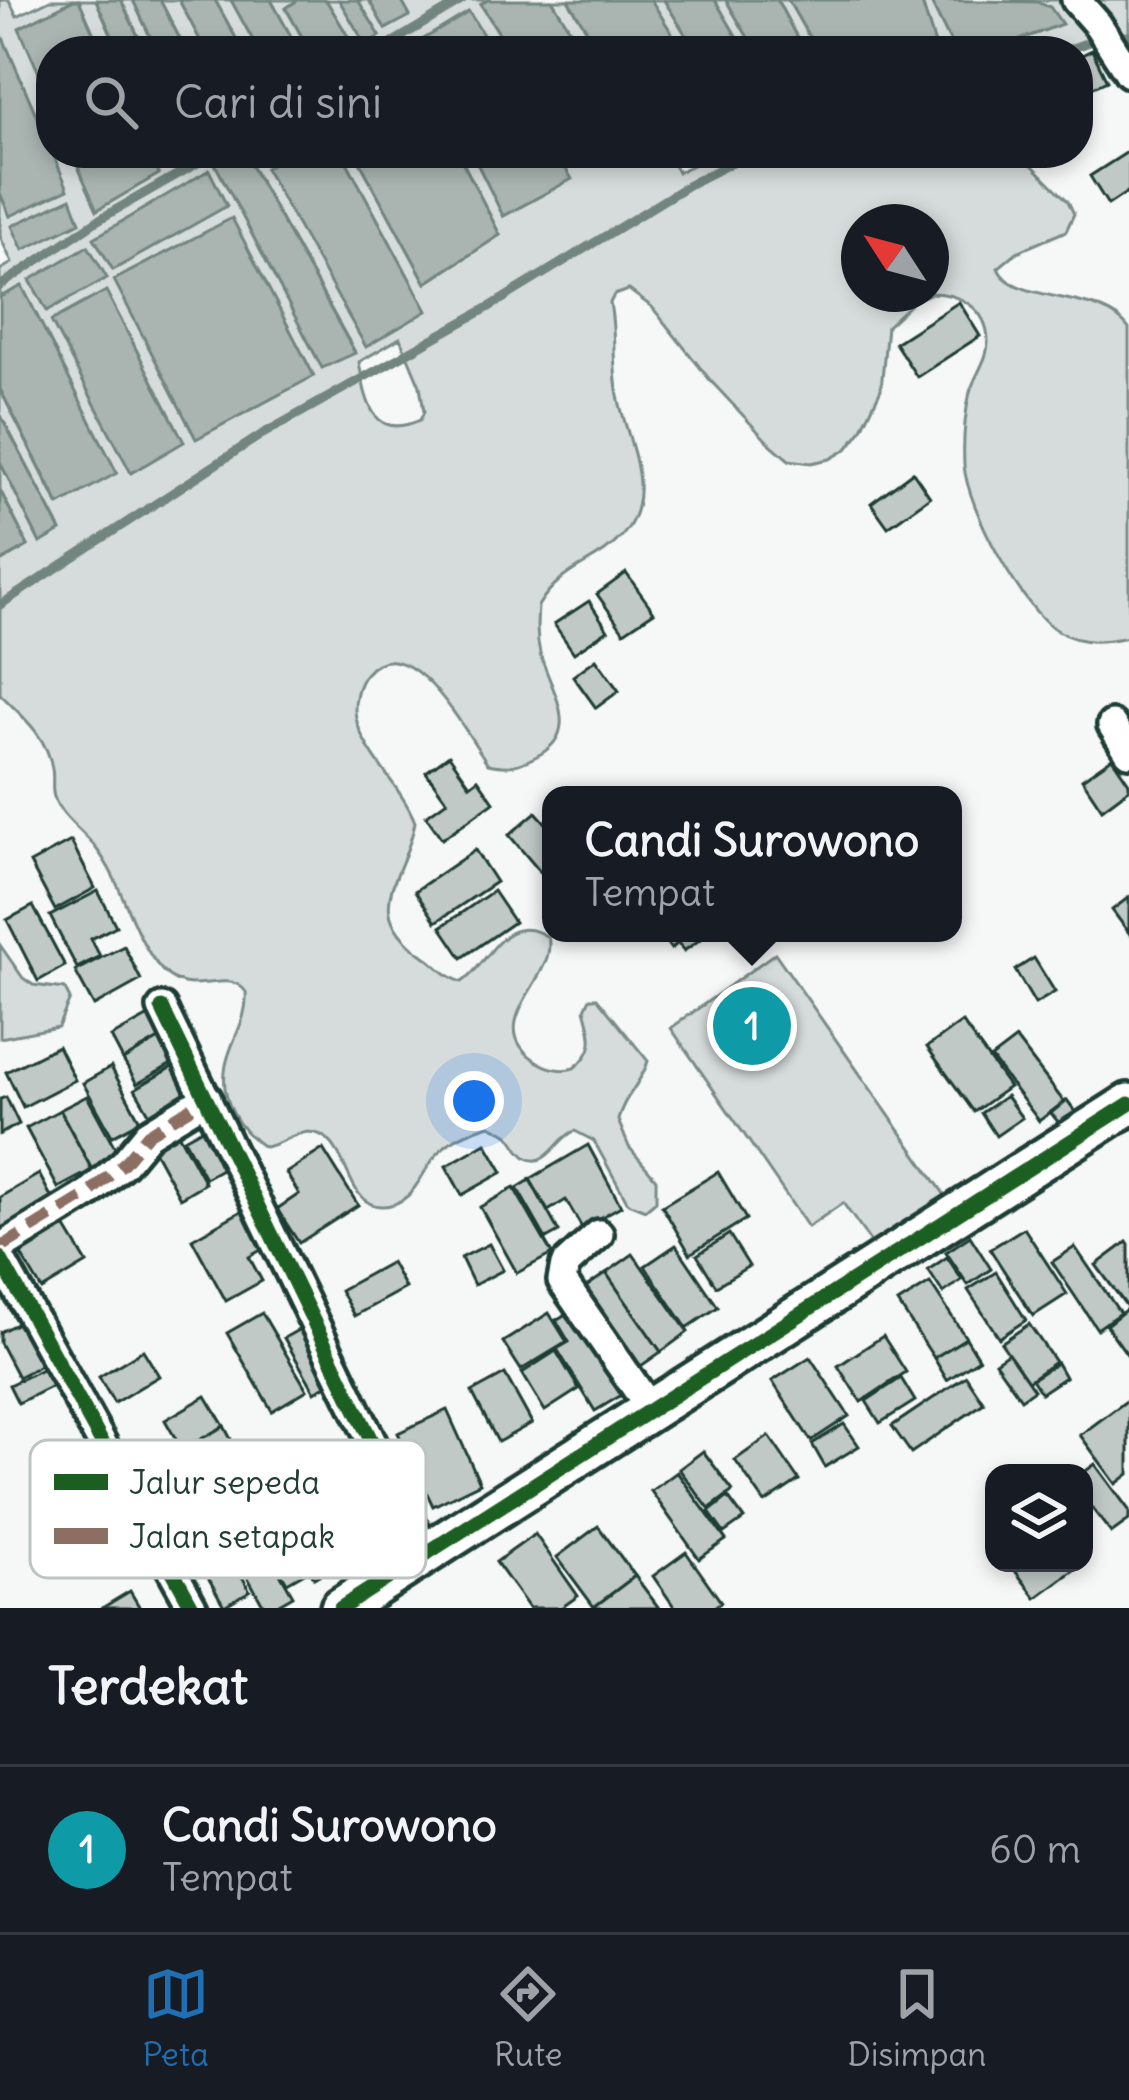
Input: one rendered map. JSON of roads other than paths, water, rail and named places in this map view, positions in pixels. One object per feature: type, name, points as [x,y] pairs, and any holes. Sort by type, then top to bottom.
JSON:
[{"type":"street","points":[[1076,0],[1129,73]]},
{"type":"street","points":[[1112,725],[1129,752]]},
{"type":"street","points":[[162,1008],[371,1440]]},
{"type":"street","points":[[0,1248],[88,1195],[148,1134],[207,1098]]},
{"type":"street","points":[[426,1554],[1129,1104]]},
{"type":"street","points":[[599,1234],[565,1265],[562,1281],[652,1411]]},
{"type":"street","points":[[0,1258],[100,1440]]},
{"type":"street","points":[[176,1578],[193,1608]]},
{"type":"street","points":[[340,1608],[388,1578]]},
{"type":"waterway","points":[[403,36],[463,0]]},
{"type":"waterway","points":[[1093,40],[1129,36]]},
{"type":"waterway","points":[[0,286],[98,220],[189,168]]},
{"type":"waterway","points":[[0,605],[261,435],[491,306],[721,168]]},
{"type":"place","name":"Candi Surowono","points":[[752,1026]]}]
